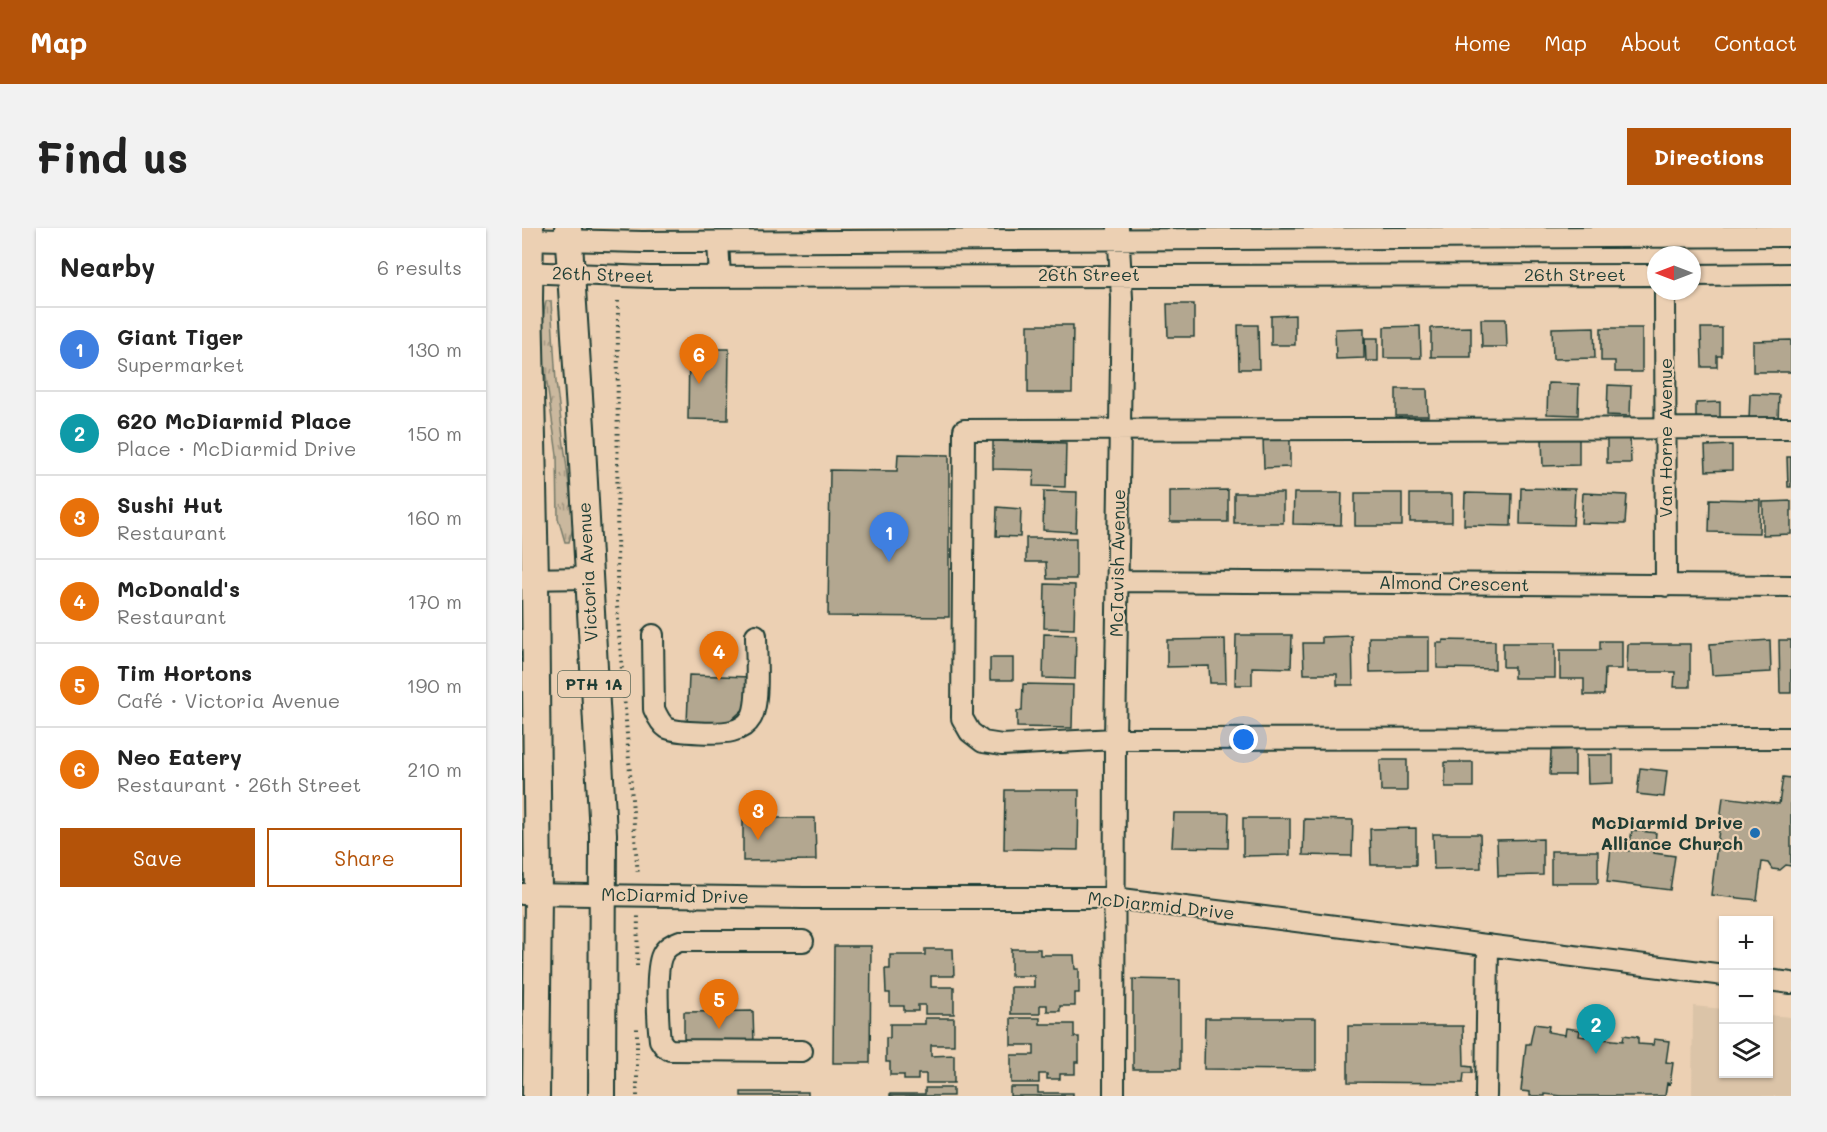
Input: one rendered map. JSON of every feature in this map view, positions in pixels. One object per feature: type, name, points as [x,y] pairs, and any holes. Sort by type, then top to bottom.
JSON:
[{"type":"main road","name":"Victoria Avenue","points":[[567,234],[581,427],[603,834],[602,1096]]},
{"type":"main road","name":"PTH 1A","points":[[528,236],[526,272],[529,1047],[536,1096]]},
{"type":"street","name":"26th Street","points":[[528,236],[567,234],[642,243],[1118,234],[1660,240],[1791,236]]},
{"type":"street","name":"McTavish Avenue","points":[[1114,1096],[1114,739],[1121,275],[1118,234]]},
{"type":"street","points":[[718,242],[720,277]]},
{"type":"street","name":"26th Street","points":[[526,272],[649,277],[1647,275]]},
{"type":"street","points":[[1701,275],[1791,274]]},
{"type":"street","name":"Van Horne Avenue","points":[[1665,300],[1666,586]]},
{"type":"street","points":[[1791,428],[964,430],[962,718],[970,732],[983,742],[1002,745],[1114,739],[1791,738]]},
{"type":"street","points":[[528,579],[589,578]]},
{"type":"street","name":"Almond Crescent","points":[[1117,581],[1791,586]]},
{"type":"street","points":[[653,635],[654,710],[667,728],[681,732],[730,731],[742,727],[752,717],[756,701],[756,635]]},
{"type":"street","name":"McDiarmid Drive","points":[[530,894],[850,899],[1114,898],[1719,974]]},
{"type":"street","points":[[802,941],[680,941],[669,946],[662,956],[659,970],[660,1040],[670,1050],[802,1051]]},
{"type":"street","points":[[1486,1096],[1488,945]]},
{"type":"street","points":[[1773,981],[1791,983]]},
{"type":"path","points":[[618,301],[617,606],[639,875]]},
{"type":"path","points":[[637,1096],[638,1071]]},
{"type":"shaded area","points":[[1693,1006],[1719,1009],[1719,1078],[1773,1078],[1773,1015],[1791,1017],[1791,1096],[1692,1096]]},
{"type":"green space","points":[[546,301],[551,301],[556,382],[573,516],[573,528],[569,542],[565,542],[558,518],[557,455],[543,355],[543,317]]},
{"type":"building","points":[[1167,304],[1194,304],[1194,337],[1168,337]]},
{"type":"building","points":[[1295,315],[1295,345],[1271,345],[1271,316]]},
{"type":"building","points":[[1481,319],[1506,319],[1507,347],[1482,347]]},
{"type":"building","points":[[1028,325],[1073,325],[1072,393],[1028,393]]},
{"type":"building","points":[[1238,325],[1258,325],[1259,369],[1239,369]]},
{"type":"building","points":[[1420,326],[1421,358],[1384,358],[1384,327]]},
{"type":"building","points":[[1471,327],[1471,357],[1431,357],[1431,328]]},
{"type":"building","points":[[1594,327],[1595,358],[1553,359],[1552,328]]},
{"type":"building","points":[[1364,328],[1364,358],[1336,359],[1335,329]]},
{"type":"building","points":[[1601,328],[1642,328],[1642,372],[1615,372],[1615,361],[1601,361]]},
{"type":"building","points":[[1701,328],[1722,328],[1722,356],[1717,356],[1717,367],[1702,367]]},
{"type":"building","points":[[1365,338],[1378,338],[1378,361],[1366,361]]},
{"type":"building","points":[[1791,340],[1791,372],[1753,372],[1753,341]]},
{"type":"building","points":[[689,349],[729,349],[728,420],[688,419]]},
{"type":"building","points":[[1548,383],[1579,384],[1578,415],[1547,414]]},
{"type":"building","points":[[1608,385],[1631,386],[1630,416],[1607,415]]},
{"type":"building","points":[[1396,389],[1427,389],[1428,416],[1396,416]]},
{"type":"building","points":[[1750,394],[1779,395],[1778,421],[1749,420]]},
{"type":"building","points":[[1720,402],[1720,420],[1696,420],[1696,403]]},
{"type":"building","points":[[1263,438],[1290,438],[1290,467],[1264,468]]},
{"type":"building","points":[[1607,438],[1630,438],[1631,463],[1607,463]]},
{"type":"building","points":[[1542,439],[1579,439],[1579,465],[1543,466]]},
{"type":"building","points":[[993,441],[1066,443],[1065,487],[1033,486],[1034,470],[993,469]]},
{"type":"building","points":[[1732,445],[1732,470],[1706,471],[1705,446]]},
{"type":"building","points":[[898,454],[949,455],[949,617],[828,616],[830,470],[897,471]]},
{"type":"building","points":[[1787,457],[1791,457],[1791,487],[1788,487]]},
{"type":"building","points":[[1521,488],[1575,489],[1573,525],[1520,524]]},
{"type":"building","points":[[1228,490],[1228,522],[1170,522],[1170,491]]},
{"type":"building","points":[[1044,491],[1077,492],[1076,532],[1043,530]]},
{"type":"building","points":[[1234,493],[1283,493],[1283,523],[1234,523]]},
{"type":"building","points":[[1294,493],[1342,493],[1341,525],[1293,524]]},
{"type":"building","points":[[1355,493],[1402,493],[1402,526],[1355,526]]},
{"type":"building","points":[[1465,493],[1512,494],[1511,526],[1464,525]]},
{"type":"building","points":[[1583,493],[1627,495],[1625,524],[1581,523]]},
{"type":"building","points":[[1410,494],[1452,494],[1452,522],[1410,522]]},
{"type":"building","points":[[1710,499],[1760,500],[1759,533],[1709,532]]},
{"type":"building","points":[[1791,501],[1791,534],[1763,535],[1763,502]]},
{"type":"building","points":[[997,507],[1021,509],[1020,537],[996,536]]},
{"type":"building","points":[[1026,538],[1076,538],[1076,579],[1047,579],[1046,562],[1026,562]]},
{"type":"building","points":[[1045,584],[1075,585],[1074,629],[1044,628]]},
{"type":"building","points":[[1044,634],[1076,635],[1075,679],[1043,678]]},
{"type":"building","points":[[1236,635],[1292,635],[1291,668],[1252,667],[1252,685],[1235,685]]},
{"type":"building","points":[[1352,636],[1353,685],[1337,685],[1337,674],[1304,674],[1303,643],[1322,643],[1322,637]]},
{"type":"building","points":[[1369,637],[1429,637],[1429,671],[1370,672]]},
{"type":"building","points":[[1225,639],[1226,683],[1210,683],[1209,666],[1167,667],[1167,640]]},
{"type":"building","points":[[1443,640],[1495,641],[1495,669],[1437,668],[1437,643],[1443,643]]},
{"type":"building","points":[[1770,640],[1771,672],[1712,675],[1710,644]]},
{"type":"building","points":[[1779,640],[1791,640],[1791,693],[1780,693]]},
{"type":"building","points":[[1600,641],[1622,641],[1622,669],[1605,669],[1604,695],[1584,695],[1584,679],[1560,679],[1560,650],[1600,650]]},
{"type":"building","points":[[1503,643],[1555,643],[1555,678],[1514,678],[1514,667],[1503,667]]},
{"type":"building","points":[[1628,644],[1690,644],[1690,687],[1674,687],[1675,672],[1627,672]]},
{"type":"building","points":[[990,658],[1013,658],[1013,680],[990,680]]},
{"type":"building","points":[[689,675],[750,677],[749,704],[726,725],[687,723]]},
{"type":"building","points":[[1023,684],[1073,685],[1072,728],[1017,727],[1017,711],[1022,711]]},
{"type":"building","points":[[1575,749],[1575,775],[1550,775],[1551,750]]},
{"type":"building","points":[[1587,755],[1613,755],[1613,783],[1588,784]]},
{"type":"building","points":[[1380,760],[1407,760],[1407,791],[1381,791]]},
{"type":"building","points":[[1445,762],[1473,762],[1473,787],[1445,787]]},
{"type":"building","points":[[1640,768],[1667,771],[1664,797],[1637,794]]},
{"type":"building","name":"McDiarmid Drive Alliance Church","points":[[1783,777],[1791,778],[1791,866],[1786,865],[1780,870],[1772,869],[1768,863],[1762,862],[1757,900],[1711,895],[1723,797],[1779,804]]},
{"type":"building","points":[[1005,790],[1079,790],[1078,850],[1004,849]]},
{"type":"building","points":[[1174,813],[1229,813],[1228,848],[1172,847]]},
{"type":"building","points":[[743,818],[815,818],[816,860],[743,861]]},
{"type":"building","points":[[1243,818],[1290,818],[1290,855],[1243,856]]},
{"type":"building","points":[[1304,819],[1353,820],[1352,856],[1303,855]]},
{"type":"building","points":[[1416,828],[1416,865],[1371,865],[1370,829]]},
{"type":"building","points":[[1632,830],[1656,833],[1654,853],[1675,856],[1670,890],[1607,882],[1611,848],[1629,851]]},
{"type":"building","points":[[1433,834],[1480,834],[1481,868],[1434,869]]},
{"type":"building","points":[[1543,839],[1543,875],[1498,876],[1497,840]]},
{"type":"building","points":[[1551,851],[1598,851],[1598,883],[1551,883]]},
{"type":"building","points":[[834,946],[871,946],[870,1063],[833,1063]]},
{"type":"building","points":[[925,949],[953,949],[954,976],[931,976],[931,987],[954,987],[954,1014],[925,1014],[925,1005],[918,1005],[918,1011],[904,1011],[904,1006],[890,1006],[890,993],[886,993],[885,969],[890,969],[890,955],[925,955]]},
{"type":"building","points":[[1011,949],[1040,949],[1040,955],[1074,955],[1075,969],[1079,969],[1079,993],[1075,993],[1075,1006],[1060,1006],[1060,1011],[1047,1011],[1047,1005],[1040,1005],[1040,1014],[1011,1014],[1011,987],[1034,987],[1034,976],[1011,976]]},
{"type":"building","points":[[1133,979],[1180,980],[1180,1069],[1133,1069]]},
{"type":"building","points":[[753,1011],[754,1044],[684,1045],[684,1012]]},
{"type":"building","points":[[925,1018],[954,1018],[954,1045],[931,1045],[931,1056],[954,1055],[954,1083],[926,1083],[926,1074],[918,1074],[918,1080],[904,1080],[904,1075],[890,1075],[890,1062],[886,1062],[886,1038],[890,1038],[890,1024],[925,1024]]},
{"type":"building","points":[[1011,1018],[1040,1018],[1040,1024],[1074,1024],[1074,1037],[1079,1037],[1079,1062],[1075,1062],[1075,1074],[1060,1074],[1060,1079],[1047,1079],[1047,1074],[1039,1074],[1039,1083],[1011,1083],[1011,1055],[1034,1055],[1034,1045],[1011,1045]]},
{"type":"building","points":[[1205,1018],[1316,1018],[1316,1070],[1204,1069]]},
{"type":"building","points":[[1588,1019],[1605,1022],[1603,1039],[1623,1041],[1624,1035],[1638,1037],[1638,1044],[1653,1045],[1654,1039],[1669,1041],[1666,1062],[1673,1063],[1670,1084],[1667,1083],[1665,1096],[1545,1094],[1545,1096],[1530,1096],[1530,1092],[1521,1091],[1526,1044],[1530,1044],[1534,1024],[1549,1026],[1548,1032],[1565,1035],[1566,1028],[1580,1030],[1579,1036],[1585,1037]]},
{"type":"building","points":[[1348,1026],[1463,1026],[1464,1066],[1472,1067],[1472,1073],[1464,1073],[1463,1083],[1348,1082]]},
{"type":"building","points":[[1010,1087],[1038,1087],[1038,1093],[1073,1093],[1073,1096],[1010,1096]]},
{"type":"building","points":[[925,1088],[953,1088],[953,1096],[890,1096],[890,1094],[925,1094]]},
{"type":"building","points":[[741,1092],[808,1092],[808,1096],[741,1096]]},
{"type":"place","name":"Neo Eatery","points":[[699,384]]},
{"type":"place","name":"Giant Tiger","points":[[889,562]]},
{"type":"place","name":"McDonald's","points":[[719,681]]},
{"type":"place","name":"McDiarmid Drive Alliance Church","points":[[1755,833]]},
{"type":"place","name":"Sushi Hut","points":[[758,840]]},
{"type":"place","name":"Tim Hortons","points":[[719,1029]]},
{"type":"place","name":"620 McDiarmid Place","points":[[1596,1054]]}]
